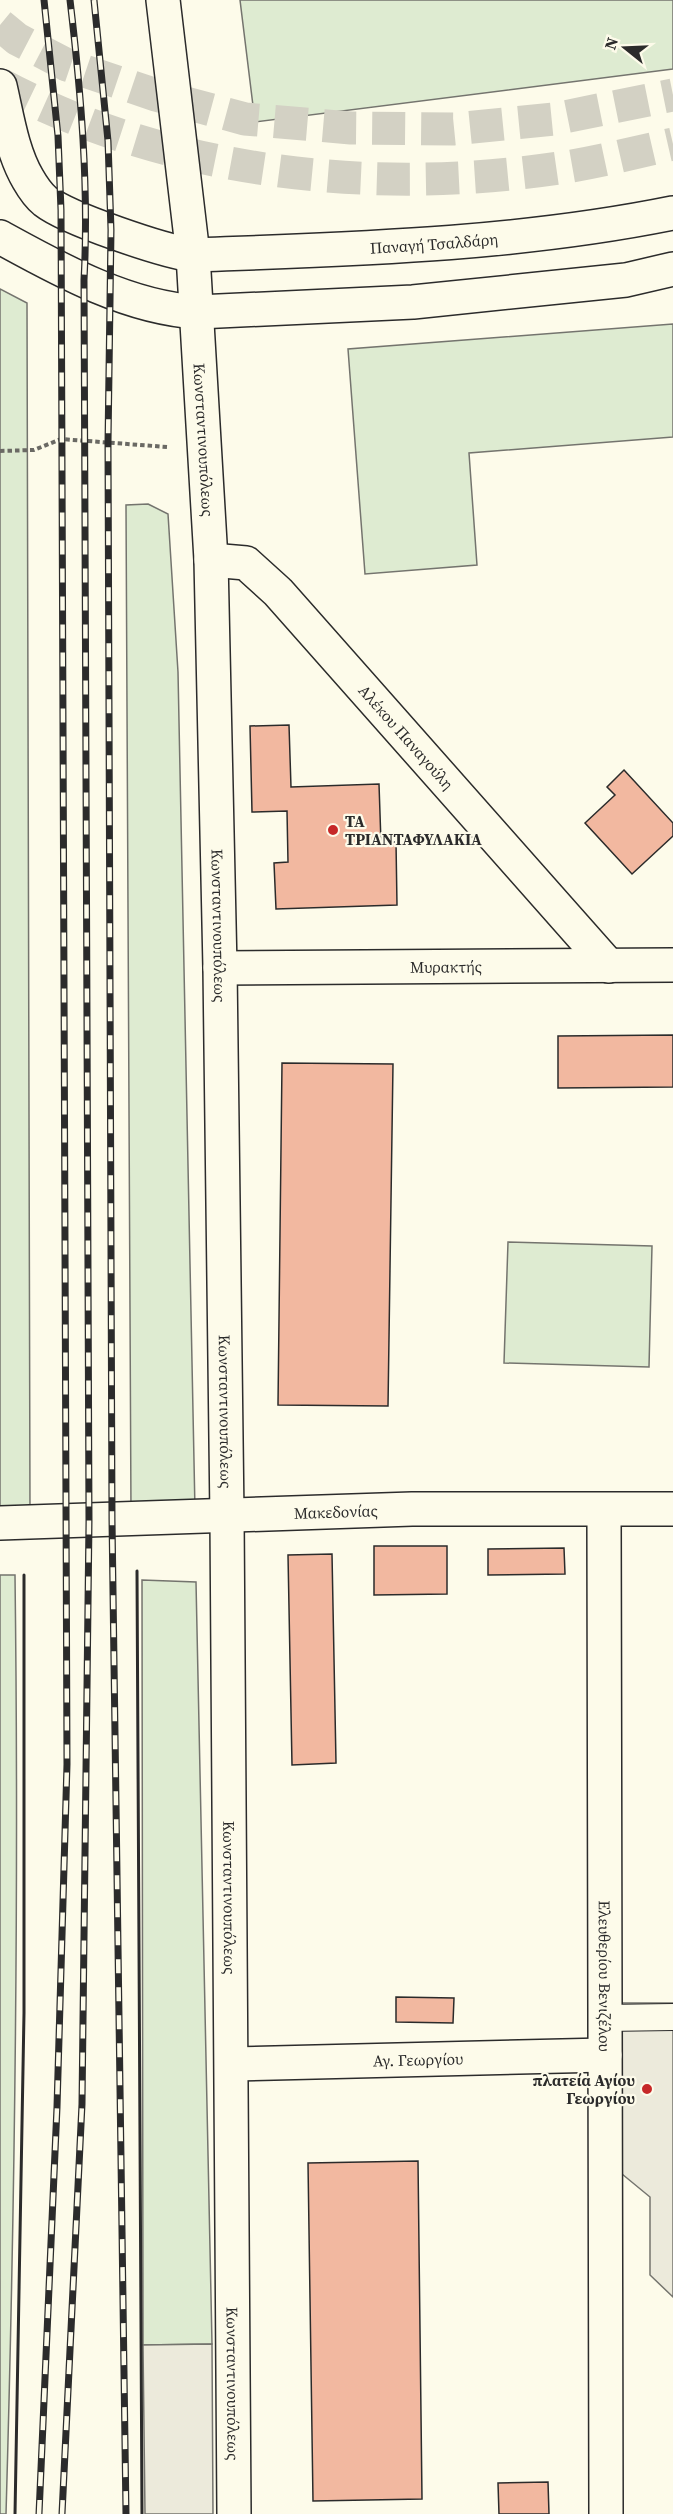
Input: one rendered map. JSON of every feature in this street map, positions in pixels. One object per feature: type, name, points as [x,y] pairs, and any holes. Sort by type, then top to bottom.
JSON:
[{"type":"street","name":"Κωνσταντινουπόλεως","points":[[163,0],[198,312],[211,560],[220,968],[227,1517],[234,2514]]},
{"type":"street","name":"Παναγή Τσαλδάρη","points":[[0,86],[15,148],[28,179],[45,201],[111,230],[172,252],[193,255],[404,248],[620,224],[673,213]]},
{"type":"street","points":[[0,237],[61,271],[175,311],[198,312],[413,302],[626,280],[673,269]]},
{"type":"street","name":"Αλέκου Παναγούλη","points":[[211,560],[246,563],[278,591],[609,966]]},
{"type":"street","name":"Μυρακτής","points":[[220,968],[673,965]]},
{"type":"street","name":"Μακεδονίας","points":[[0,1523],[412,1509],[673,1509]]},
{"type":"street","name":"Ελευθερίου Βενιζέλου","points":[[604,1510],[606,2514]]},
{"type":"street","points":[[605,2018],[673,2017]]},
{"type":"street","name":"Αγ. Γεωργίου","points":[[232,2064],[605,2055]]},
{"type":"path","points":[[0,451],[34,450],[61,438],[205,449]]},
{"type":"green space","points":[[240,0],[673,0],[673,69],[255,122]]},
{"type":"green space","points":[[0,289],[27,303],[30,1515],[0,1516]]},
{"type":"green space","points":[[673,324],[673,437],[469,453],[477,565],[365,574],[348,349]]},
{"type":"green space","points":[[148,504],[168,514],[178,672],[195,1510],[131,1512],[126,505]]},
{"type":"green space","points":[[508,1242],[652,1246],[649,1367],[504,1363]]},
{"type":"green space","points":[[0,1575],[15,1575],[17,1810],[12,2279],[6,2514],[0,2514]]},
{"type":"green space","points":[[142,1580],[196,1582],[212,2344],[143,2345]]},
{"type":"shaded area","name":"πλατεία Αγίου Γεωργίου","points":[[622,2003],[673,2003],[673,2297],[650,2275],[650,2197],[622,2174]]},
{"type":"shaded area","points":[[212,2344],[213,2514],[145,2514],[143,2345]]},
{"type":"building","points":[[289,725],[291,787],[379,784],[381,843],[396,842],[397,905],[276,909],[274,863],[288,862],[287,811],[252,812],[250,726]]},
{"type":"building","points":[[624,770],[673,823],[673,836],[632,874],[585,823],[615,795],[607,787]]},
{"type":"building","points":[[673,1035],[673,1087],[558,1088],[558,1036]]},
{"type":"building","points":[[282,1063],[393,1064],[388,1406],[278,1405]]},
{"type":"building","points":[[374,1546],[447,1546],[447,1594],[374,1595]]},
{"type":"building","points":[[564,1548],[565,1574],[488,1575],[488,1549]]},
{"type":"building","points":[[332,1554],[336,1763],[292,1765],[288,1555]]},
{"type":"building","points":[[396,1997],[454,1998],[453,2023],[396,2022]]},
{"type":"building","points":[[418,2161],[422,2499],[313,2501],[308,2163]]},
{"type":"building","points":[[548,2482],[549,2514],[499,2514],[498,2483]]},
{"type":"tunnel","points":[[0,25],[17,39],[67,65],[156,95],[245,119],[351,128],[453,129],[554,119],[673,95]]},
{"type":"tunnel","points":[[0,84],[65,115],[134,139],[204,158],[276,170],[349,177],[422,179],[494,175],[566,167],[673,144]]},
{"type":"railway","points":[[39,2514],[57,2107],[67,1764],[61,210],[58,136],[44,0]]},
{"type":"railway","points":[[62,2514],[82,2104],[89,1521],[85,175],[81,105],[70,0]]},
{"type":"railway","points":[[94,0],[108,141],[111,230],[108,443],[112,1520],[126,2514]]},
{"type":"wall","points":[[137,1571],[142,2514]]},
{"type":"wall","points":[[15,2514],[24,2013],[24,1575]]},
{"type":"place","name":"ΤΑ ΤΡΙΑΝΤΑΦΥΛΑΚΙΑ","points":[[333,830]]},
{"type":"place","name":"πλατεία Αγίου Γεωργίου","points":[[647,2089]]}]
